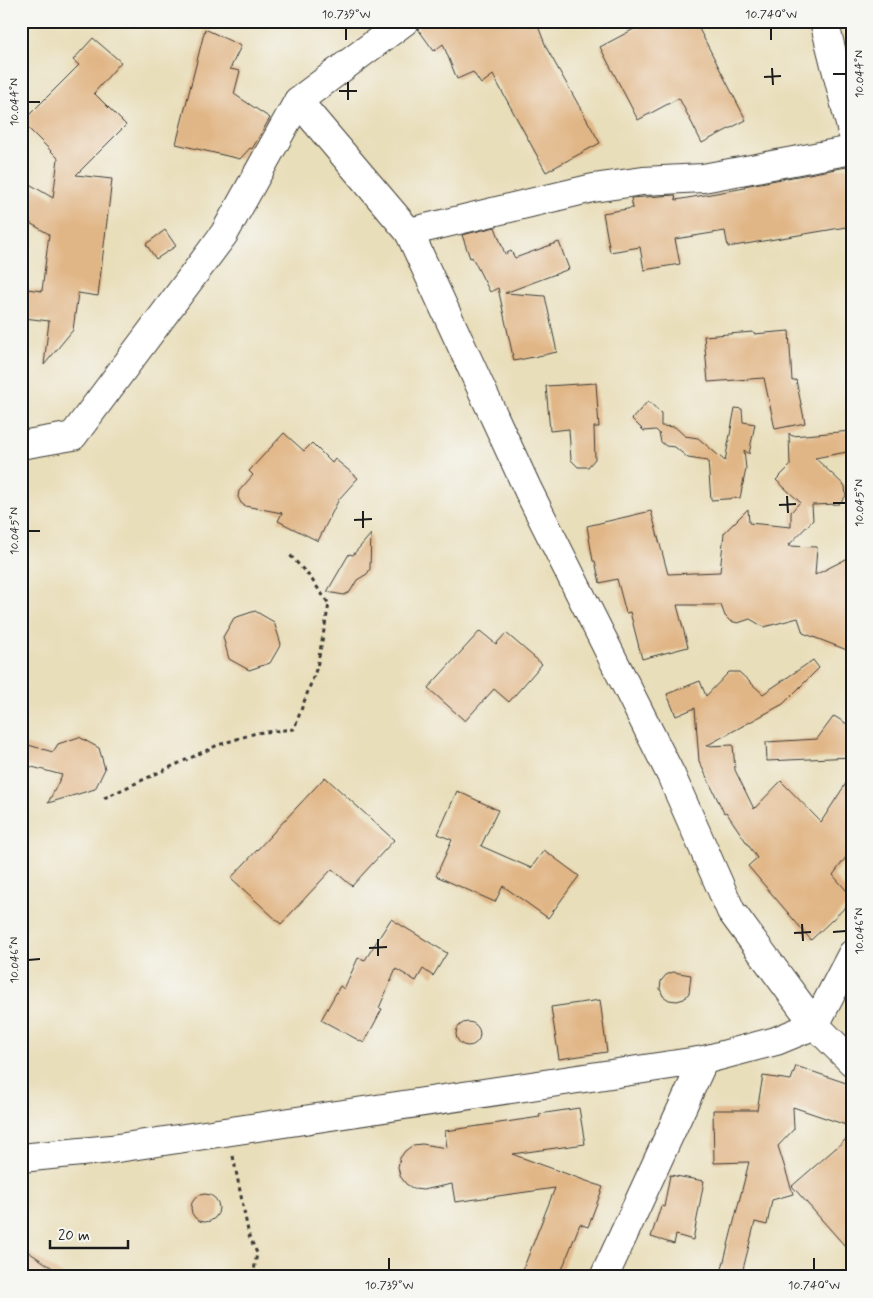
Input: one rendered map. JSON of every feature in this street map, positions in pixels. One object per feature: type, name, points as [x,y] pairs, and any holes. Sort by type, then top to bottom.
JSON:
[{"type":"street","points":[[21,445],[73,436],[224,234],[298,101],[405,21]]},
{"type":"street","points":[[824,21],[852,132]]},
{"type":"street","points":[[298,101],[409,232],[528,490],[671,775],[731,911],[815,1025],[852,1062]]},
{"type":"street","points":[[409,232],[593,188],[643,181],[703,178],[852,150]]},
{"type":"street","points":[[21,1158],[112,1149],[704,1060],[776,1041],[815,1025],[852,954]]},
{"type":"street","points":[[604,1277],[704,1060]]},
{"type":"path","points":[[104,798],[218,745],[256,733],[294,729],[317,667],[329,604],[310,577],[289,554]]},
{"type":"path","points":[[224,1132],[234,1160],[239,1194],[249,1236],[257,1253],[253,1277]]},
{"type":"building","points":[[420,21],[536,21],[547,49],[600,143],[546,172],[493,75],[481,84],[473,72],[457,79],[443,44],[434,51],[418,29]]},
{"type":"building","points":[[649,21],[695,21],[746,120],[702,143],[679,98],[638,120],[600,47]]},
{"type":"building","points":[[205,29],[241,46],[230,69],[240,71],[234,94],[270,118],[252,149],[250,148],[240,159],[176,144]]},
{"type":"building","points":[[93,38],[121,62],[94,93],[126,125],[76,175],[112,179],[98,296],[78,293],[73,330],[44,365],[49,321],[24,318],[27,289],[42,291],[49,234],[21,218],[21,179],[53,198],[58,158],[22,122],[79,65],[73,60]]},
{"type":"building","points":[[852,166],[852,226],[728,247],[725,231],[675,239],[680,264],[644,270],[640,247],[610,252],[603,213],[633,208],[631,198],[675,195],[676,200]]},
{"type":"building","points":[[495,227],[505,254],[511,251],[515,258],[559,242],[569,269],[505,293],[545,296],[557,352],[514,361],[498,288],[490,292],[472,257],[470,258],[462,235]]},
{"type":"building","points":[[165,230],[176,246],[156,259],[146,244]]},
{"type":"building","points":[[789,331],[792,381],[796,380],[805,423],[775,429],[764,378],[708,382],[704,336]]},
{"type":"building","points":[[596,383],[599,427],[594,427],[595,459],[588,467],[578,467],[571,460],[569,429],[550,431],[546,386]]},
{"type":"building","points":[[648,401],[661,413],[661,426],[675,427],[685,436],[698,438],[725,461],[735,408],[742,409],[743,422],[755,424],[749,454],[744,450],[746,469],[740,498],[711,500],[708,461],[688,458],[675,447],[666,446],[661,442],[659,433],[656,430],[644,431],[632,419]]},
{"type":"building","points":[[852,431],[852,451],[815,458],[845,486],[846,496],[839,504],[812,505],[813,520],[788,546],[817,547],[815,575],[852,556],[852,652],[803,633],[798,618],[764,627],[750,619],[738,623],[730,621],[725,616],[721,605],[677,605],[688,647],[642,659],[630,612],[626,613],[617,579],[600,583],[595,561],[593,561],[587,526],[651,511],[668,574],[720,572],[724,533],[748,509],[749,523],[791,527],[791,512],[800,502],[776,480],[790,466],[789,433],[792,436]]},
{"type":"building","points":[[284,433],[304,451],[312,443],[332,463],[335,459],[358,478],[339,499],[318,541],[278,521],[282,513],[245,506],[238,497],[239,491],[253,475],[249,471]]},
{"type":"building","points":[[371,534],[370,569],[367,574],[357,580],[350,592],[344,595],[327,592],[349,554],[353,555]]},
{"type":"building","points":[[255,611],[274,622],[281,644],[270,663],[249,670],[229,659],[223,637],[234,618]]},
{"type":"building","points":[[480,631],[496,644],[506,633],[542,664],[509,702],[494,689],[465,721],[428,688]]},
{"type":"building","points":[[813,660],[819,668],[783,704],[706,746],[733,745],[735,770],[754,809],[781,781],[821,822],[852,774],[852,849],[833,875],[852,897],[852,901],[811,940],[748,866],[757,858],[726,812],[724,813],[699,761],[695,708],[676,716],[667,694],[700,681],[706,696],[729,672],[739,672],[763,694]]},
{"type":"building","points":[[834,716],[852,727],[852,757],[767,761],[766,742],[817,739]]},
{"type":"building","points":[[79,737],[99,748],[105,769],[95,789],[48,803],[62,775],[21,764],[21,743],[53,752],[58,744]]},
{"type":"building","points":[[325,777],[394,840],[352,886],[332,869],[281,924],[231,878]]},
{"type":"building","points":[[457,791],[498,810],[481,846],[531,868],[544,850],[579,876],[548,918],[503,886],[495,902],[436,876],[452,840],[438,834]]},
{"type":"building","points":[[391,919],[447,953],[433,976],[423,969],[416,981],[396,969],[379,1008],[382,1009],[364,1043],[321,1020],[340,986],[344,989],[358,958],[365,960]]},
{"type":"building","points":[[673,972],[691,975],[689,993],[684,999],[677,1001],[669,1000],[663,996],[660,989],[661,981],[666,975]]},
{"type":"building","points":[[600,1000],[607,1052],[559,1059],[551,1007]]},
{"type":"building","points":[[468,1022],[477,1025],[480,1034],[477,1043],[468,1046],[459,1043],[456,1034],[459,1025]]},
{"type":"building","points":[[796,1066],[852,1085],[852,1127],[793,1107],[794,1129],[778,1146],[793,1194],[772,1200],[767,1225],[755,1222],[741,1277],[720,1277],[749,1162],[714,1163],[713,1110],[757,1110],[763,1076],[791,1080]]},
{"type":"building","points":[[579,1108],[585,1144],[512,1154],[603,1187],[588,1227],[580,1224],[559,1277],[520,1277],[555,1188],[455,1202],[452,1184],[423,1190],[414,1189],[406,1184],[400,1176],[398,1167],[400,1158],[405,1151],[413,1145],[422,1144],[447,1148],[445,1131],[540,1117],[539,1114]]},
{"type":"building","points":[[852,1134],[852,1254],[792,1186]]},
{"type":"building","points":[[670,1175],[704,1181],[693,1240],[676,1235],[674,1244],[651,1237],[661,1206],[664,1207]]},
{"type":"building","points":[[205,1194],[215,1198],[219,1208],[215,1218],[205,1222],[195,1218],[191,1208],[195,1198]]},
{"type":"building","points":[[21,1247],[66,1277],[21,1277]]}]
